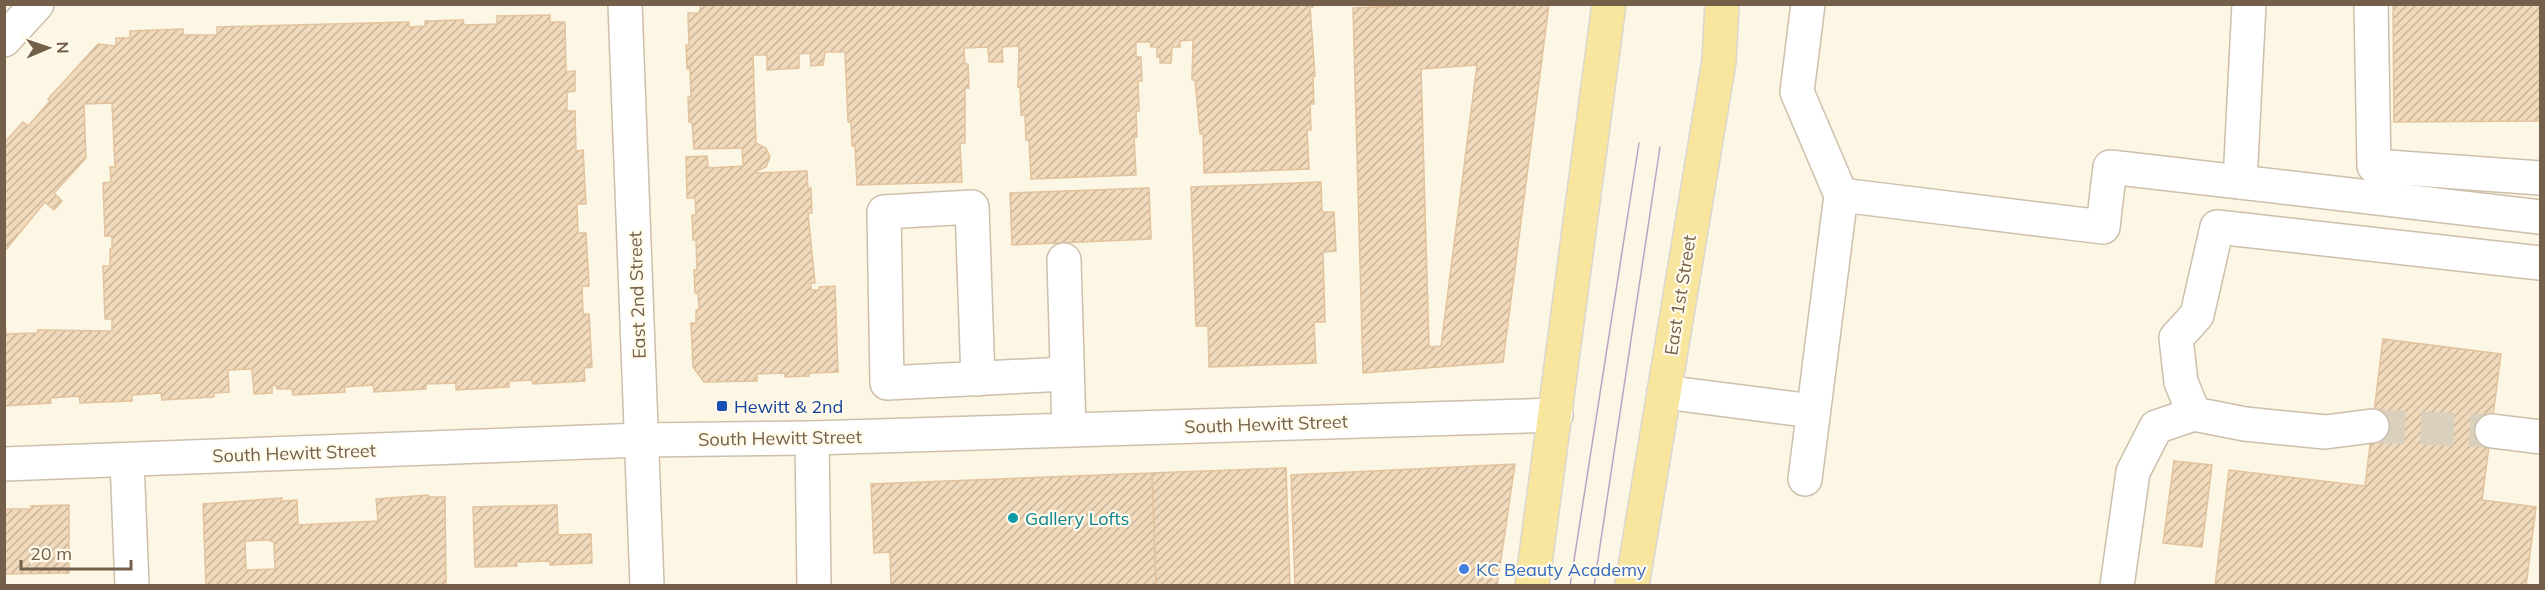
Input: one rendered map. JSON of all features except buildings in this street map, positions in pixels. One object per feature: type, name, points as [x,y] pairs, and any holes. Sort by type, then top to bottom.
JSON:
[{"type":"main road","points":[[1532,585],[1609,4]]},
{"type":"main road","name":"East 1st Street","points":[[1632,585],[1719,61],[1722,4]]},
{"type":"street","points":[[4,40],[37,4]]},
{"type":"street","name":"East 2nd Street","points":[[625,4],[647,585]]},
{"type":"street","points":[[1804,479],[1841,195],[1797,92],[1808,4]]},
{"type":"street","points":[[2240,182],[2248,4]]},
{"type":"street","points":[[2371,4],[2374,166],[2541,178]]},
{"type":"street","points":[[1841,195],[2103,227],[2110,167],[2541,217]]},
{"type":"street","points":[[888,435],[884,212],[972,207],[978,379]]},
{"type":"street","points":[[2194,414],[2181,382],[2176,338],[2197,315],[2217,227],[2541,263]]},
{"type":"street","points":[[1064,260],[1065,374],[1069,430]]},
{"type":"street","points":[[887,383],[1065,374]]},
{"type":"street","points":[[1664,392],[1813,411]]},
{"type":"street","points":[[2117,585],[2133,472],[2156,428],[2194,414],[2245,424],[2325,432],[2372,426]]},
{"type":"street","name":"South Hewitt Street","points":[[4,464],[642,440],[812,438],[1556,415]]},
{"type":"street","points":[[2492,431],[2541,437]]},
{"type":"street","points":[[812,438],[814,585]]},
{"type":"street","points":[[127,460],[132,585]]},
{"type":"tunnel","points":[[2372,426],[2492,431]]},
{"type":"tram line","points":[[1570,586],[1639,143]]},
{"type":"tram line","points":[[1594,586],[1660,147]]},
{"type":"place","name":"Hewitt & 2nd","points":[[722,406]]},
{"type":"place","name":"Gallery Lofts","points":[[1013,518]]},
{"type":"place","name":"KC Beauty Academy","points":[[1464,569]]}]
